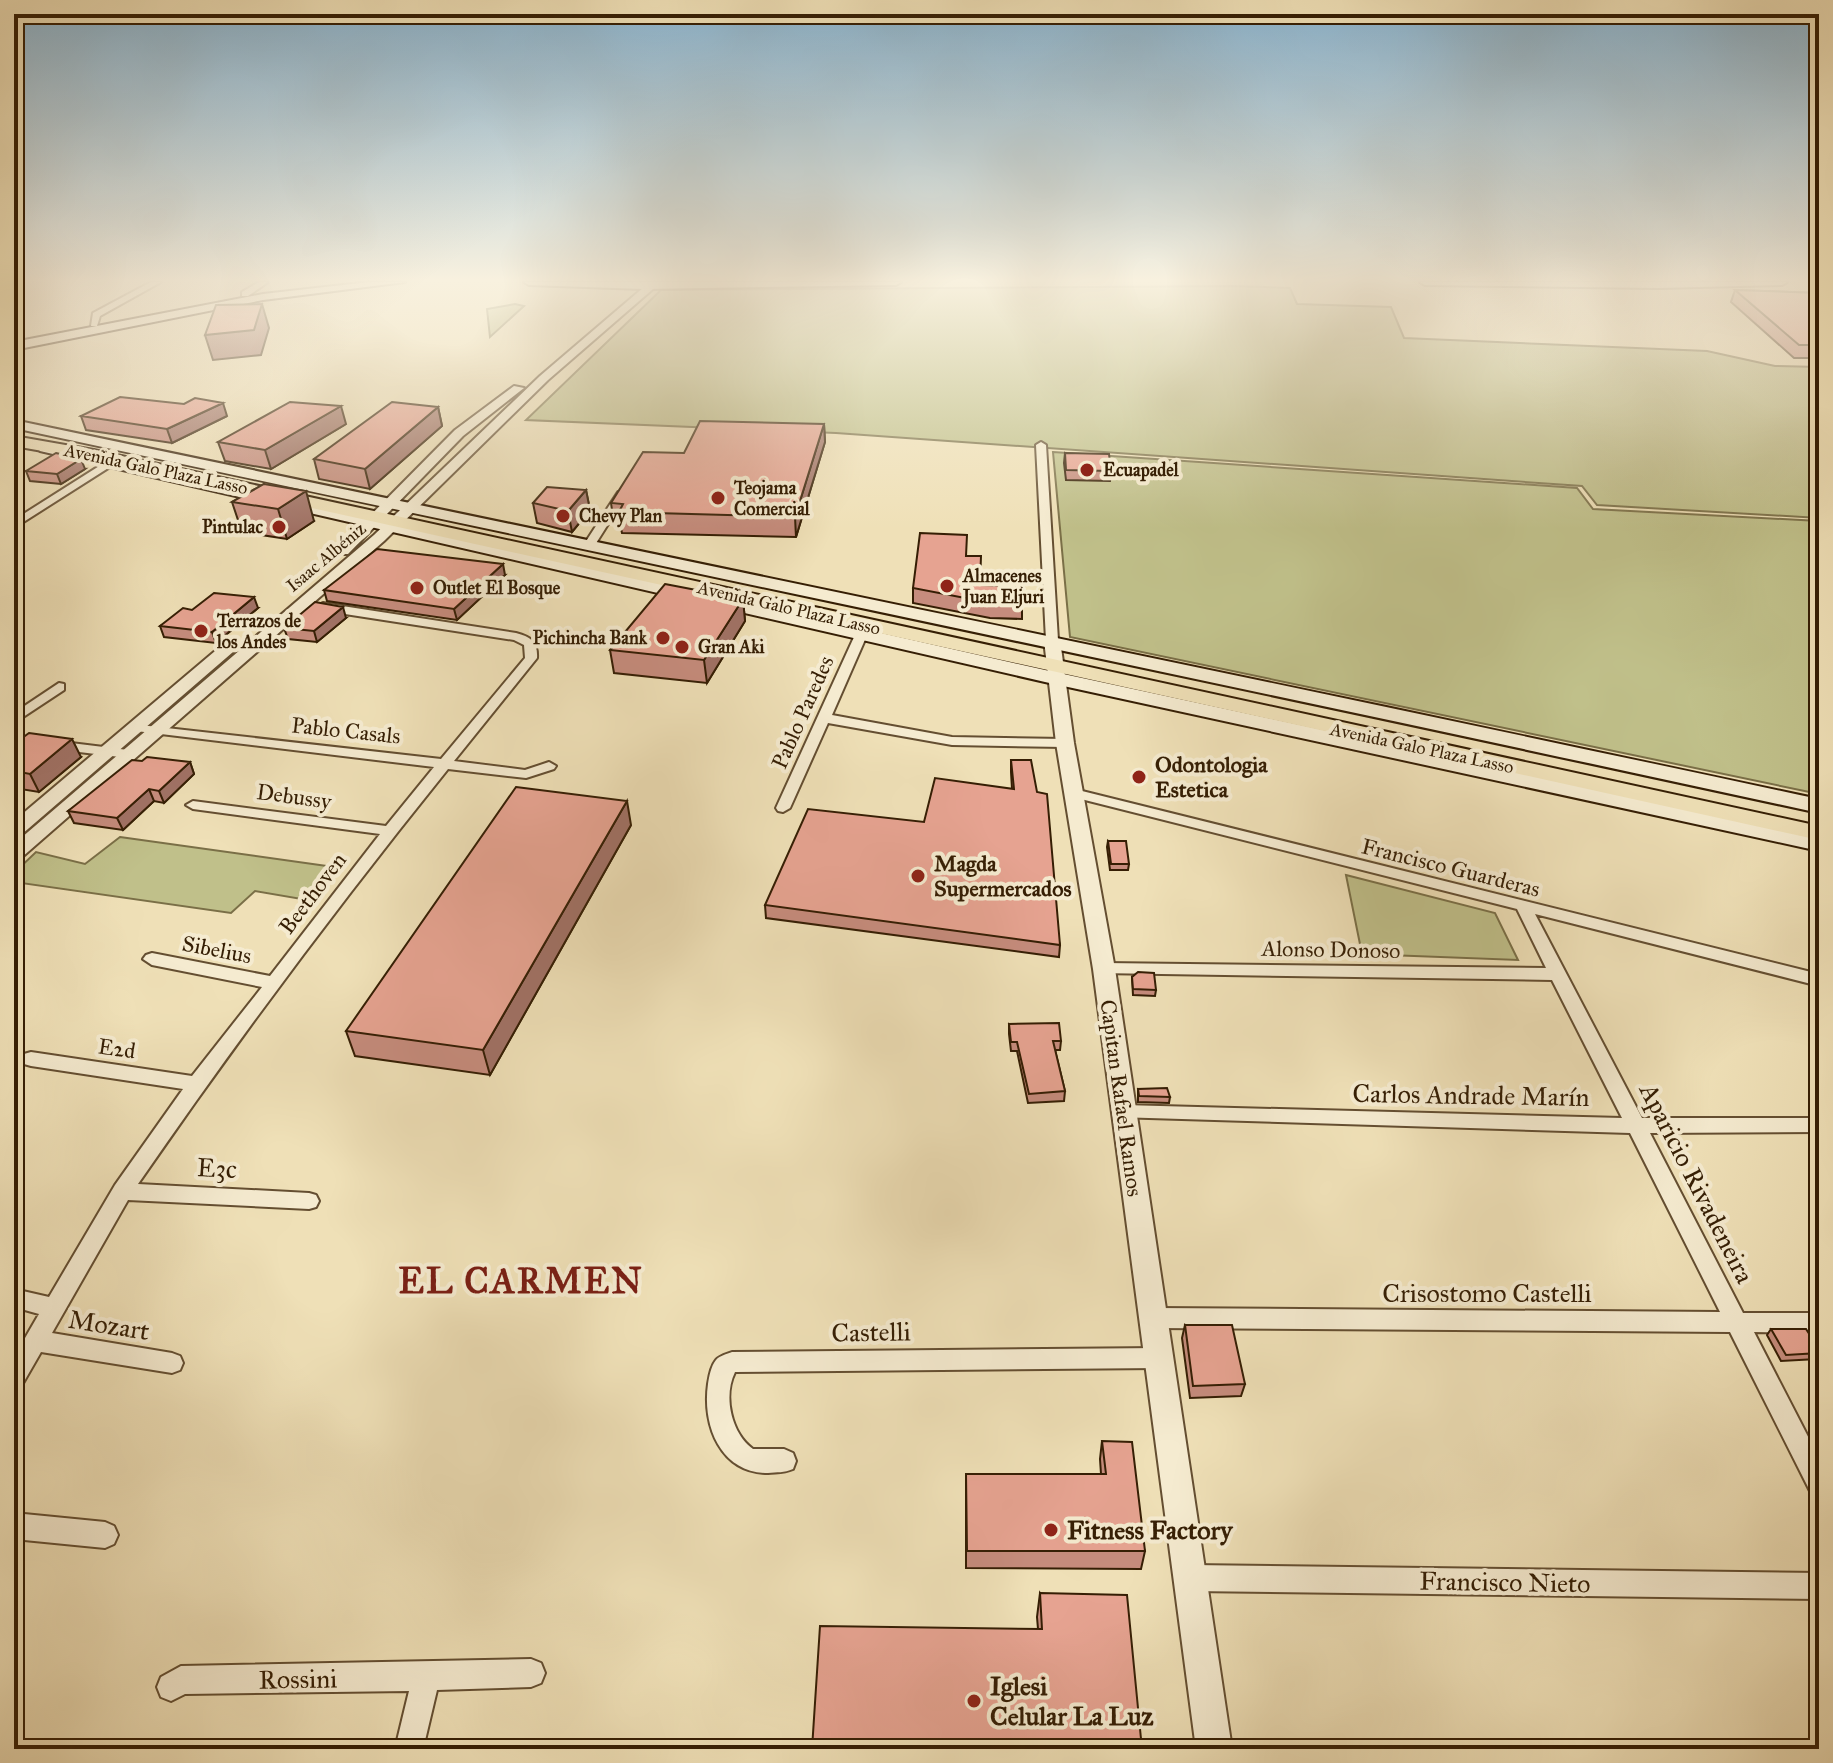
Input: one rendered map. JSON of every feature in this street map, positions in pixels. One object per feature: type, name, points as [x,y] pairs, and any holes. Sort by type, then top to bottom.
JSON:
[{"type":"main road","points":[[14,418],[67,434]]},
{"type":"main road","name":"Avenida Galo Plaza Lasso","points":[[14,438],[67,434],[861,635],[1054,659],[1819,806]]},
{"type":"main road","name":"Avenida Galo Plaza Lasso","points":[[14,438],[1054,659],[1819,815]]},
{"type":"main road","points":[[14,438],[40,446]]},
{"type":"main road","points":[[14,438],[60,454]]},
{"type":"main road","name":"Avenida Galo Plaza Lasso","points":[[40,446],[391,517]]},
{"type":"main road","name":"Avenida Galo Plaza Lasso","points":[[40,446],[108,465],[391,517],[589,546],[1819,844]]},
{"type":"main road","name":"Avenida Galo Plaza Lasso","points":[[1054,659],[1819,833]]},
{"type":"street","name":"Isaac Albéniz","points":[[14,854],[301,604],[553,364]]},
{"type":"street","name":"Isaac Albéniz","points":[[14,831],[391,517],[459,433],[538,378]]},
{"type":"street","name":"Capitan Rafael Ramos","points":[[1041,445],[1054,659],[1065,743],[1104,969],[1214,1749]]},
{"type":"street","points":[[14,525],[108,465]]},
{"type":"street","points":[[589,546],[627,486]]},
{"type":"street","name":"Beethoven","points":[[14,1378],[122,1191],[197,1084],[390,831],[531,658],[532,646],[528,640],[301,604]]},
{"type":"street","name":"Pablo Paredes","points":[[783,808],[861,635]]},
{"type":"street","points":[[14,719],[59,687]]},
{"type":"street","points":[[824,718],[952,741],[1065,743]]},
{"type":"street","name":"Pablo Casals","points":[[136,727],[526,774],[549,766]]},
{"type":"street","points":[[14,740],[128,754]]},
{"type":"street","name":"Francisco Guarderas","points":[[1074,793],[1819,980]]},
{"type":"street","name":"Debussy","points":[[193,805],[390,831]]},
{"type":"street","name":"Aparicio Rivadeneira","points":[[1524,908],[1819,1483]]},
{"type":"street","name":"Sibelius","points":[[152,959],[274,983]]},
{"type":"street","name":"Alonso Donoso","points":[[1104,969],[1558,974]]},
{"type":"street","name":"E2d","points":[[31,1059],[197,1084]]},
{"type":"street","name":"Carlos Andrade Marín","points":[[1123,1112],[1636,1126],[1819,1125]]},
{"type":"street","name":"E3c","points":[[122,1191],[309,1201]]},
{"type":"street","points":[[14,1298],[55,1308]]},
{"type":"street","name":"Crisostomo Castelli","points":[[1154,1318],[1819,1323]]},
{"type":"street","name":"Mozart","points":[[36,1341],[172,1363]]},
{"type":"street","name":"Castelli","points":[[784,1461],[747,1459],[727,1440],[718,1394],[724,1367],[732,1362],[1160,1358]]},
{"type":"street","points":[[14,1526],[105,1535]]},
{"type":"street","name":"Francisco Nieto","points":[[1191,1578],[1819,1586]]},
{"type":"street","name":"Rossini","points":[[171,1687],[181,1680],[531,1673]]},
{"type":"street","points":[[409,1749],[426,1677]]},
{"type":"green space","points":[[584,364],[1767,364],[1819,367],[1819,518],[1597,505],[1582,486],[836,433],[526,420]]},
{"type":"green space","points":[[1053,452],[1577,488],[1593,509],[1819,521],[1819,794],[1070,637]]},
{"type":"green space","points":[[120,837],[341,868],[313,901],[255,891],[231,913],[14,882],[14,873],[36,852],[85,864]]},
{"type":"green space","points":[[1346,875],[1495,913],[1518,960],[1362,954]]},
{"type":"building","points":[[120,397],[184,404],[195,398],[223,403],[167,429],[81,416]]},
{"type":"building","points":[[290,402],[341,406],[265,450],[218,442]]},
{"type":"building","points":[[392,402],[438,407],[365,469],[314,459]]},
{"type":"building","name":"Teojama Comercial","points":[[700,421],[824,424],[795,517],[619,512],[623,504],[611,503],[643,452],[684,453]]},
{"type":"building","points":[[56,453],[81,459],[57,474],[26,471]]},
{"type":"building","points":[[1065,453],[1109,454],[1111,471],[1066,470]]},
{"type":"building","points":[[264,484],[306,491],[278,509],[232,502]]},
{"type":"building","points":[[547,487],[586,490],[568,511],[533,503]]},
{"type":"building","points":[[920,533],[967,535],[966,556],[981,556],[980,585],[1022,586],[1022,603],[991,603],[913,588]]},
{"type":"building","name":"Outlet El Bosque","points":[[377,549],[503,564],[454,609],[324,590]]},
{"type":"building","points":[[665,584],[743,599],[704,660],[610,650]]},
{"type":"building","points":[[214,593],[254,597],[212,632],[160,626],[183,608],[192,610]]},
{"type":"building","points":[[315,602],[343,607],[314,631],[284,628]]},
{"type":"building","points":[[29,733],[72,739],[30,774],[14,771],[14,744]]},
{"type":"building","points":[[147,757],[190,762],[159,791],[149,789],[117,818],[68,811],[132,760],[142,761]]},
{"type":"building","name":"Magda Supermercados","points":[[1011,760],[1031,760],[1037,792],[1047,794],[1060,945],[765,905],[808,809],[924,822],[935,778],[1014,789]]},
{"type":"building","points":[[516,787],[627,801],[483,1050],[346,1031]]},
{"type":"building","points":[[1108,841],[1126,841],[1129,864],[1111,864]]},
{"type":"building","points":[[1138,972],[1154,973],[1156,990],[1133,989],[1132,977]]},
{"type":"building","points":[[1059,1023],[1061,1041],[1053,1041],[1065,1091],[1029,1094],[1017,1042],[1011,1042],[1009,1024]]},
{"type":"building","points":[[1167,1088],[1170,1097],[1139,1096],[1138,1089]]},
{"type":"building","points":[[1185,1325],[1232,1325],[1245,1384],[1193,1386]]},
{"type":"building","points":[[1771,1329],[1806,1329],[1819,1353],[1786,1355]]},
{"type":"building","name":"Fitness Factory","points":[[1102,1441],[1132,1442],[1145,1551],[967,1551],[966,1474],[1106,1474]]},
{"type":"building","name":"Iglesi Celular La Luz","points":[[1040,1593],[1127,1595],[1141,1739],[1088,1739],[1089,1749],[812,1749],[820,1626],[1042,1629]]},
{"type":"place","name":"Ecuapadel","points":[[1087,470]]},
{"type":"place","name":"Teojama Comercial","points":[[718,498]]},
{"type":"place","name":"Chevy Plan","points":[[563,516]]},
{"type":"place","name":"Pintulac","points":[[279,527]]},
{"type":"place","name":"Almacenes Juan Eljuri","points":[[947,586]]},
{"type":"place","name":"Outlet El Bosque","points":[[417,588]]},
{"type":"place","name":"Terrazos de los Andes","points":[[201,631]]},
{"type":"place","name":"Pichincha Bank","points":[[663,638]]},
{"type":"place","name":"Gran Aki","points":[[682,647]]},
{"type":"place","name":"Odontologia Estetica","points":[[1139,777]]},
{"type":"place","name":"Magda Supermercados","points":[[918,876]]},
{"type":"place","name":"Fitness Factory","points":[[1051,1530]]},
{"type":"place","name":"Iglesi Celular La Luz","points":[[974,1701]]},
{"type":"district","name":"EL CARMEN","points":[[521,1280]]}]
